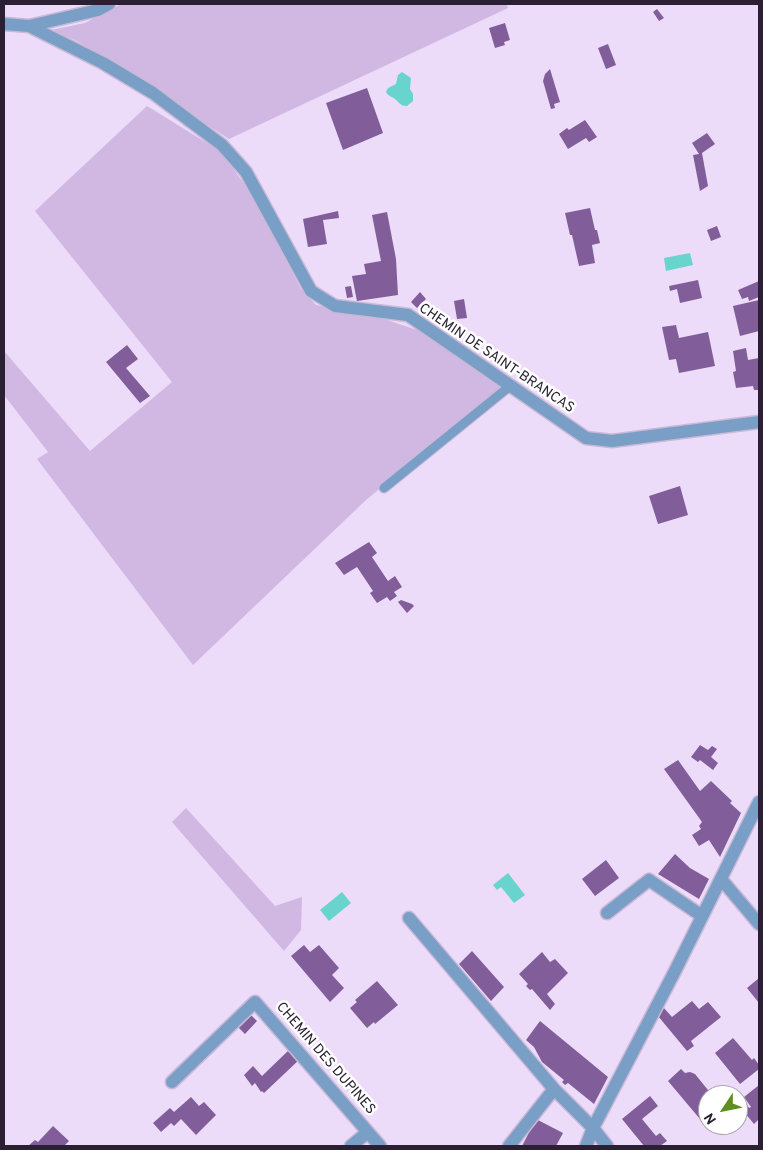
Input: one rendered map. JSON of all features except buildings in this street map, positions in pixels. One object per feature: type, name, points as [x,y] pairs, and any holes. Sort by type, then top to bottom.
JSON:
[{"type":"street","points":[[29,26],[98,10],[109,4]]},
{"type":"street","name":"CHEMIN DE SAINT-BRANCAS","points":[[4,24],[29,26],[103,63],[153,93],[222,145],[246,172],[311,291],[336,306],[408,315],[586,438],[612,441],[759,422]]},
{"type":"street","points":[[586,1146],[593,1128],[759,802]]},
{"type":"street","points":[[721,878],[759,924]]},
{"type":"street","points":[[606,913],[649,880],[702,916]]},
{"type":"street","points":[[409,918],[554,1089],[608,1146]]},
{"type":"street","name":"CHEMIN DES DUPINES","points":[[172,1082],[255,1002],[380,1146]]},
{"type":"street","points":[[509,1146],[554,1089]]},
{"type":"street","name":"CHEMIN DES DUPINES","points":[[351,1146],[368,1132]]},
{"type":"lane","points":[[384,488],[510,386]]},
{"type":"shaded area","points":[[121,4],[507,4],[508,8],[229,139],[77,41],[51,30],[85,23]]},
{"type":"shaded area","points":[[402,72],[411,78],[410,89],[413,94],[413,101],[407,106],[401,105],[386,92],[388,88],[396,84],[398,75]]},
{"type":"shaded area","points":[[147,106],[220,151],[254,197],[301,289],[316,305],[387,320],[420,331],[501,388],[366,500],[193,665],[37,459],[48,452],[4,395],[4,351],[90,451],[172,382],[35,211]]},
{"type":"shaded area","points":[[690,253],[693,265],[666,271],[664,258]]},
{"type":"shaded area","points":[[186,808],[275,906],[302,897],[301,930],[284,951],[172,822]]},
{"type":"shaded area","points":[[508,873],[525,895],[514,903],[501,887],[497,890],[493,885]]},
{"type":"shaded area","points":[[342,892],[351,903],[329,921],[320,910]]}]
